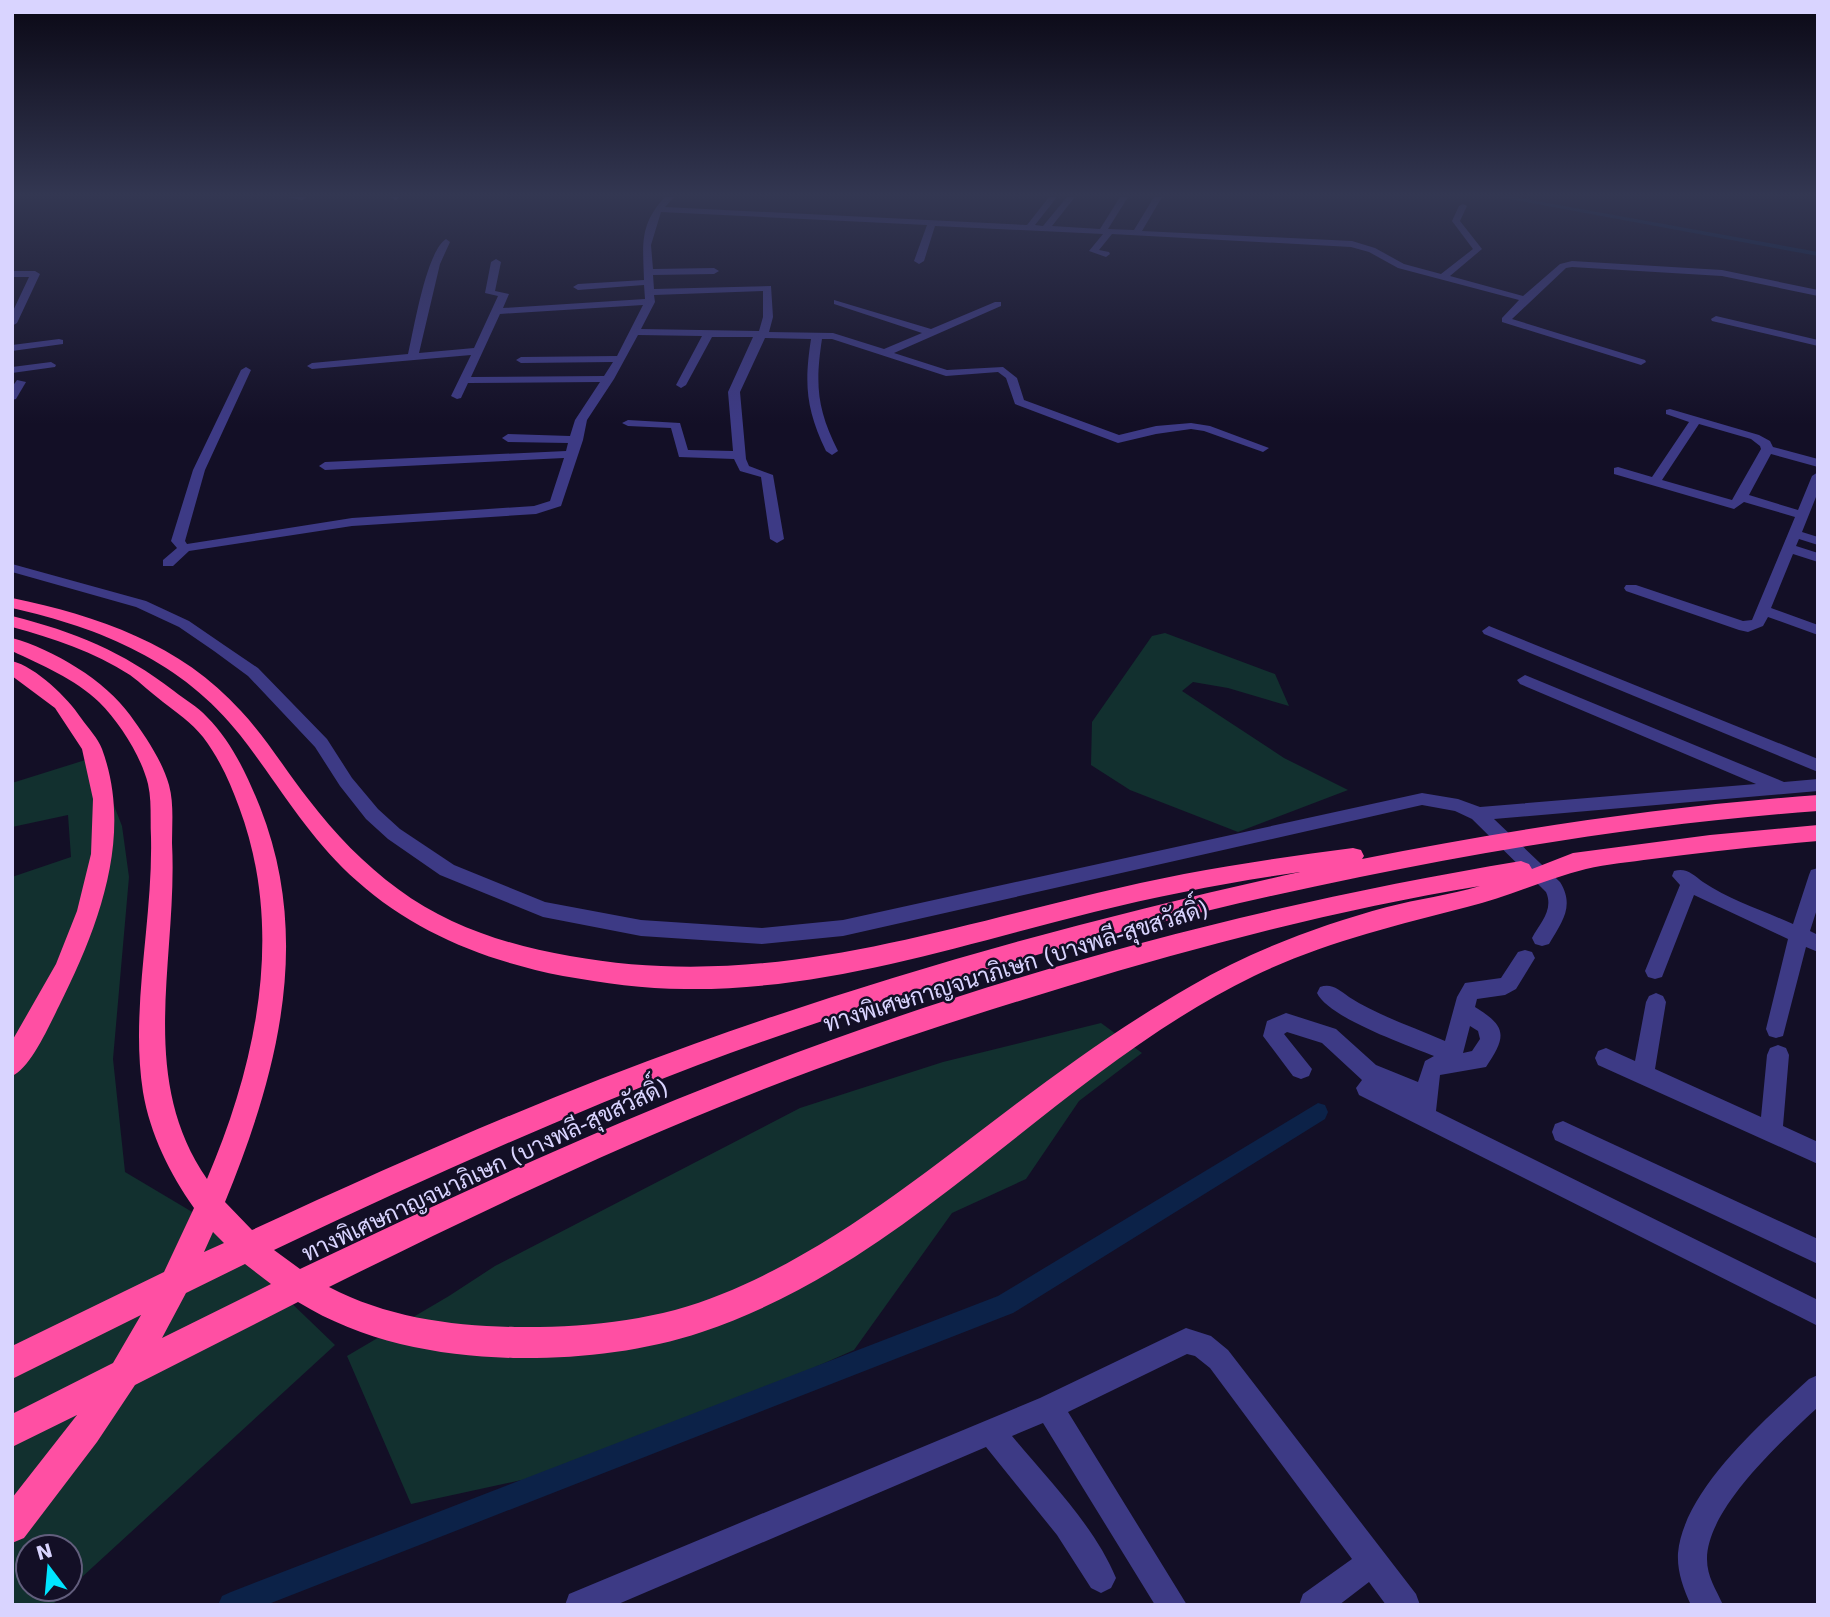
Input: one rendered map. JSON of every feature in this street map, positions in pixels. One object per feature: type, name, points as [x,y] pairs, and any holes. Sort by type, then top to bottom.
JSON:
[{"type":"highway","points":[[12,603],[75,618],[113,631],[148,648],[188,673],[232,713],[314,823],[352,863],[398,902],[437,925],[479,943],[520,956],[599,973],[704,980],[812,971],[899,954],[1094,902],[1190,881],[1299,863],[1522,837]]},
{"type":"highway","points":[[12,621],[72,640],[130,667],[201,721],[237,774],[261,834],[271,878],[276,928],[270,1007],[260,1054],[246,1106],[199,1233],[158,1315],[110,1395],[12,1526]]},
{"type":"highway","points":[[12,644],[53,664],[104,696],[127,725],[158,783],[164,861],[154,1051],[157,1093],[168,1135],[186,1172],[213,1210],[266,1262],[306,1289],[354,1317],[407,1333],[461,1341],[528,1343],[588,1339],[658,1327],[724,1309],[788,1279],[863,1235],[1089,1064],[1205,989],[1262,962],[1382,918],[1474,896],[1587,860]]},
{"type":"highway","points":[[12,667],[41,684],[59,701],[75,718],[89,740],[98,763],[104,793],[106,826],[91,904],[77,944],[59,986],[12,1064]]},
{"type":"highway","name":"ทางพิเศษกาญจนาภิเษก (บางพลี-สุขสวัสดิ์)","points":[[12,1363],[203,1266],[485,1140],[689,1057],[849,1001],[993,957],[1202,901],[1522,837],[1636,820],[1818,803]]},
{"type":"highway","name":"ทางพิเศษกาญจนาภิเษก (บางพลี-สุขสวัสดิ์)","points":[[12,1431],[209,1329],[496,1193],[702,1102],[843,1047],[1028,987],[1251,924],[1412,888],[1710,843],[1818,833]]},
{"type":"street","points":[[413,356],[433,272]]},
{"type":"street","points":[[457,396],[504,294],[490,293],[494,272]]},
{"type":"street","points":[[168,563],[185,548],[352,522],[545,508],[556,503],[581,420],[609,379],[635,332],[650,287],[649,272]]},
{"type":"street","points":[[496,311],[650,287],[708,272]]},
{"type":"street","points":[[1426,272],[1525,299]]},
{"type":"street","points":[[1443,277],[1449,272]]},
{"type":"street","points":[[1557,272],[1525,299],[1506,320],[1641,362]]},
{"type":"street","points":[[1695,285],[1699,272]]},
{"type":"street","points":[[1718,272],[1818,293]]},
{"type":"street","points":[[12,274],[35,274],[12,323]]},
{"type":"street","points":[[578,287],[768,288],[768,317],[734,392],[739,455],[744,468],[767,475],[777,539]]},
{"type":"street","points":[[12,291],[30,289]]},
{"type":"street","points":[[837,302],[932,333]]},
{"type":"street","points":[[884,353],[998,304]]},
{"type":"street","points":[[1716,319],[1818,343]]},
{"type":"street","points":[[635,332],[838,337],[946,373],[999,369],[1005,371],[1013,378],[1018,402],[1118,439],[1156,430],[1191,426],[1215,430],[1263,448]]},
{"type":"street","points":[[681,385],[708,334]]},
{"type":"street","points":[[817,336],[810,392],[820,426],[832,451]]},
{"type":"street","points":[[12,348],[59,342]]},
{"type":"street","points":[[312,366],[476,351]]},
{"type":"street","points":[[521,360],[621,359]]},
{"type":"street","points":[[12,370],[51,365]]},
{"type":"street","points":[[185,548],[178,541],[199,470],[246,370]]},
{"type":"street","points":[[464,380],[609,379]]},
{"type":"street","points":[[12,397],[21,382]]},
{"type":"street","points":[[1618,471],[1731,506],[1736,505],[1767,449],[1766,444],[1755,437],[1670,412]]},
{"type":"street","points":[[1655,482],[1696,420]]},
{"type":"street","points":[[628,423],[676,425],[682,454],[739,455]]},
{"type":"street","points":[[508,438],[577,440]]},
{"type":"street","points":[[1767,449],[1818,463]]},
{"type":"street","points":[[325,466],[571,454]]},
{"type":"street","points":[[1631,588],[1739,625],[1748,627],[1758,623],[1818,476]]},
{"type":"street","points":[[1742,497],[1802,515]]},
{"type":"street","points":[[1795,534],[1818,541]]},
{"type":"street","points":[[1788,548],[1818,558]]},
{"type":"street","points":[[12,568],[141,604],[184,624],[253,672],[311,733],[372,814],[394,834],[447,870],[543,909],[641,928],[762,936],[843,928],[1422,799],[1458,804],[1478,814],[1560,895],[1561,904],[1542,938]]},
{"type":"street","points":[[1763,610],[1818,630]]},
{"type":"street","points":[[1489,631],[1818,766]]},
{"type":"street","points":[[1525,680],[1781,788]]},
{"type":"street","points":[[1478,814],[1818,785]]},
{"type":"street","points":[[1776,1029],[1808,940],[1818,875]]},
{"type":"street","points":[[1655,971],[1686,891],[1686,881],[1808,940]]},
{"type":"street","points":[[1452,1058],[1466,997],[1472,989],[1507,987],[1513,982],[1525,958]]},
{"type":"street","points":[[1328,993],[1360,1015],[1452,1058]]},
{"type":"street","points":[[1643,1075],[1657,1002]]},
{"type":"street","points":[[1428,1107],[1427,1081],[1431,1067],[1452,1058],[1478,1060],[1491,1041],[1487,1025],[1463,1011]]},
{"type":"street","points":[[1301,1069],[1274,1036],[1273,1028],[1277,1024],[1286,1022],[1329,1036],[1368,1072],[1428,1107],[1818,1313]]},
{"type":"street","points":[[1771,1132],[1778,1055]]},
{"type":"street","points":[[1605,1058],[1818,1153]]},
{"type":"street","points":[[1367,1088],[1428,1107]]},
{"type":"street","points":[[1563,1132],[1818,1252]]},
{"type":"street","points":[[580,1605],[1049,1407],[1186,1341],[1202,1345],[1219,1359],[1405,1605]]},
{"type":"street","points":[[1708,1605],[1698,1591],[1693,1569],[1694,1543],[1704,1516],[1767,1436],[1818,1388]]},
{"type":"street","points":[[1049,1407],[1172,1605]]},
{"type":"street","points":[[991,1432],[1067,1525],[1101,1578]]},
{"type":"street","points":[[1314,1605],[1372,1562]]},
{"type":"green space","points":[[1165,633],[1275,674],[1289,706],[1228,688],[1193,682],[1182,691],[1284,758],[1348,790],[1238,832],[1130,790],[1091,765],[1092,722],[1152,636]]},
{"type":"green space","points":[[95,757],[122,826],[129,877],[113,1059],[125,1172],[204,1219],[335,1345],[84,1575],[84,1533],[14,1533],[14,1603],[54,1603],[52,1605],[12,1605],[12,877],[71,857],[68,815],[12,827],[12,783]]},
{"type":"green space","points":[[1101,1023],[1142,1053],[1079,1101],[1026,1179],[952,1213],[854,1350],[595,1464],[411,1504],[347,1356],[495,1266],[800,1108],[943,1062]]},
{"type":"waterway","points":[[231,1605],[1005,1305],[1318,1112]]}]
